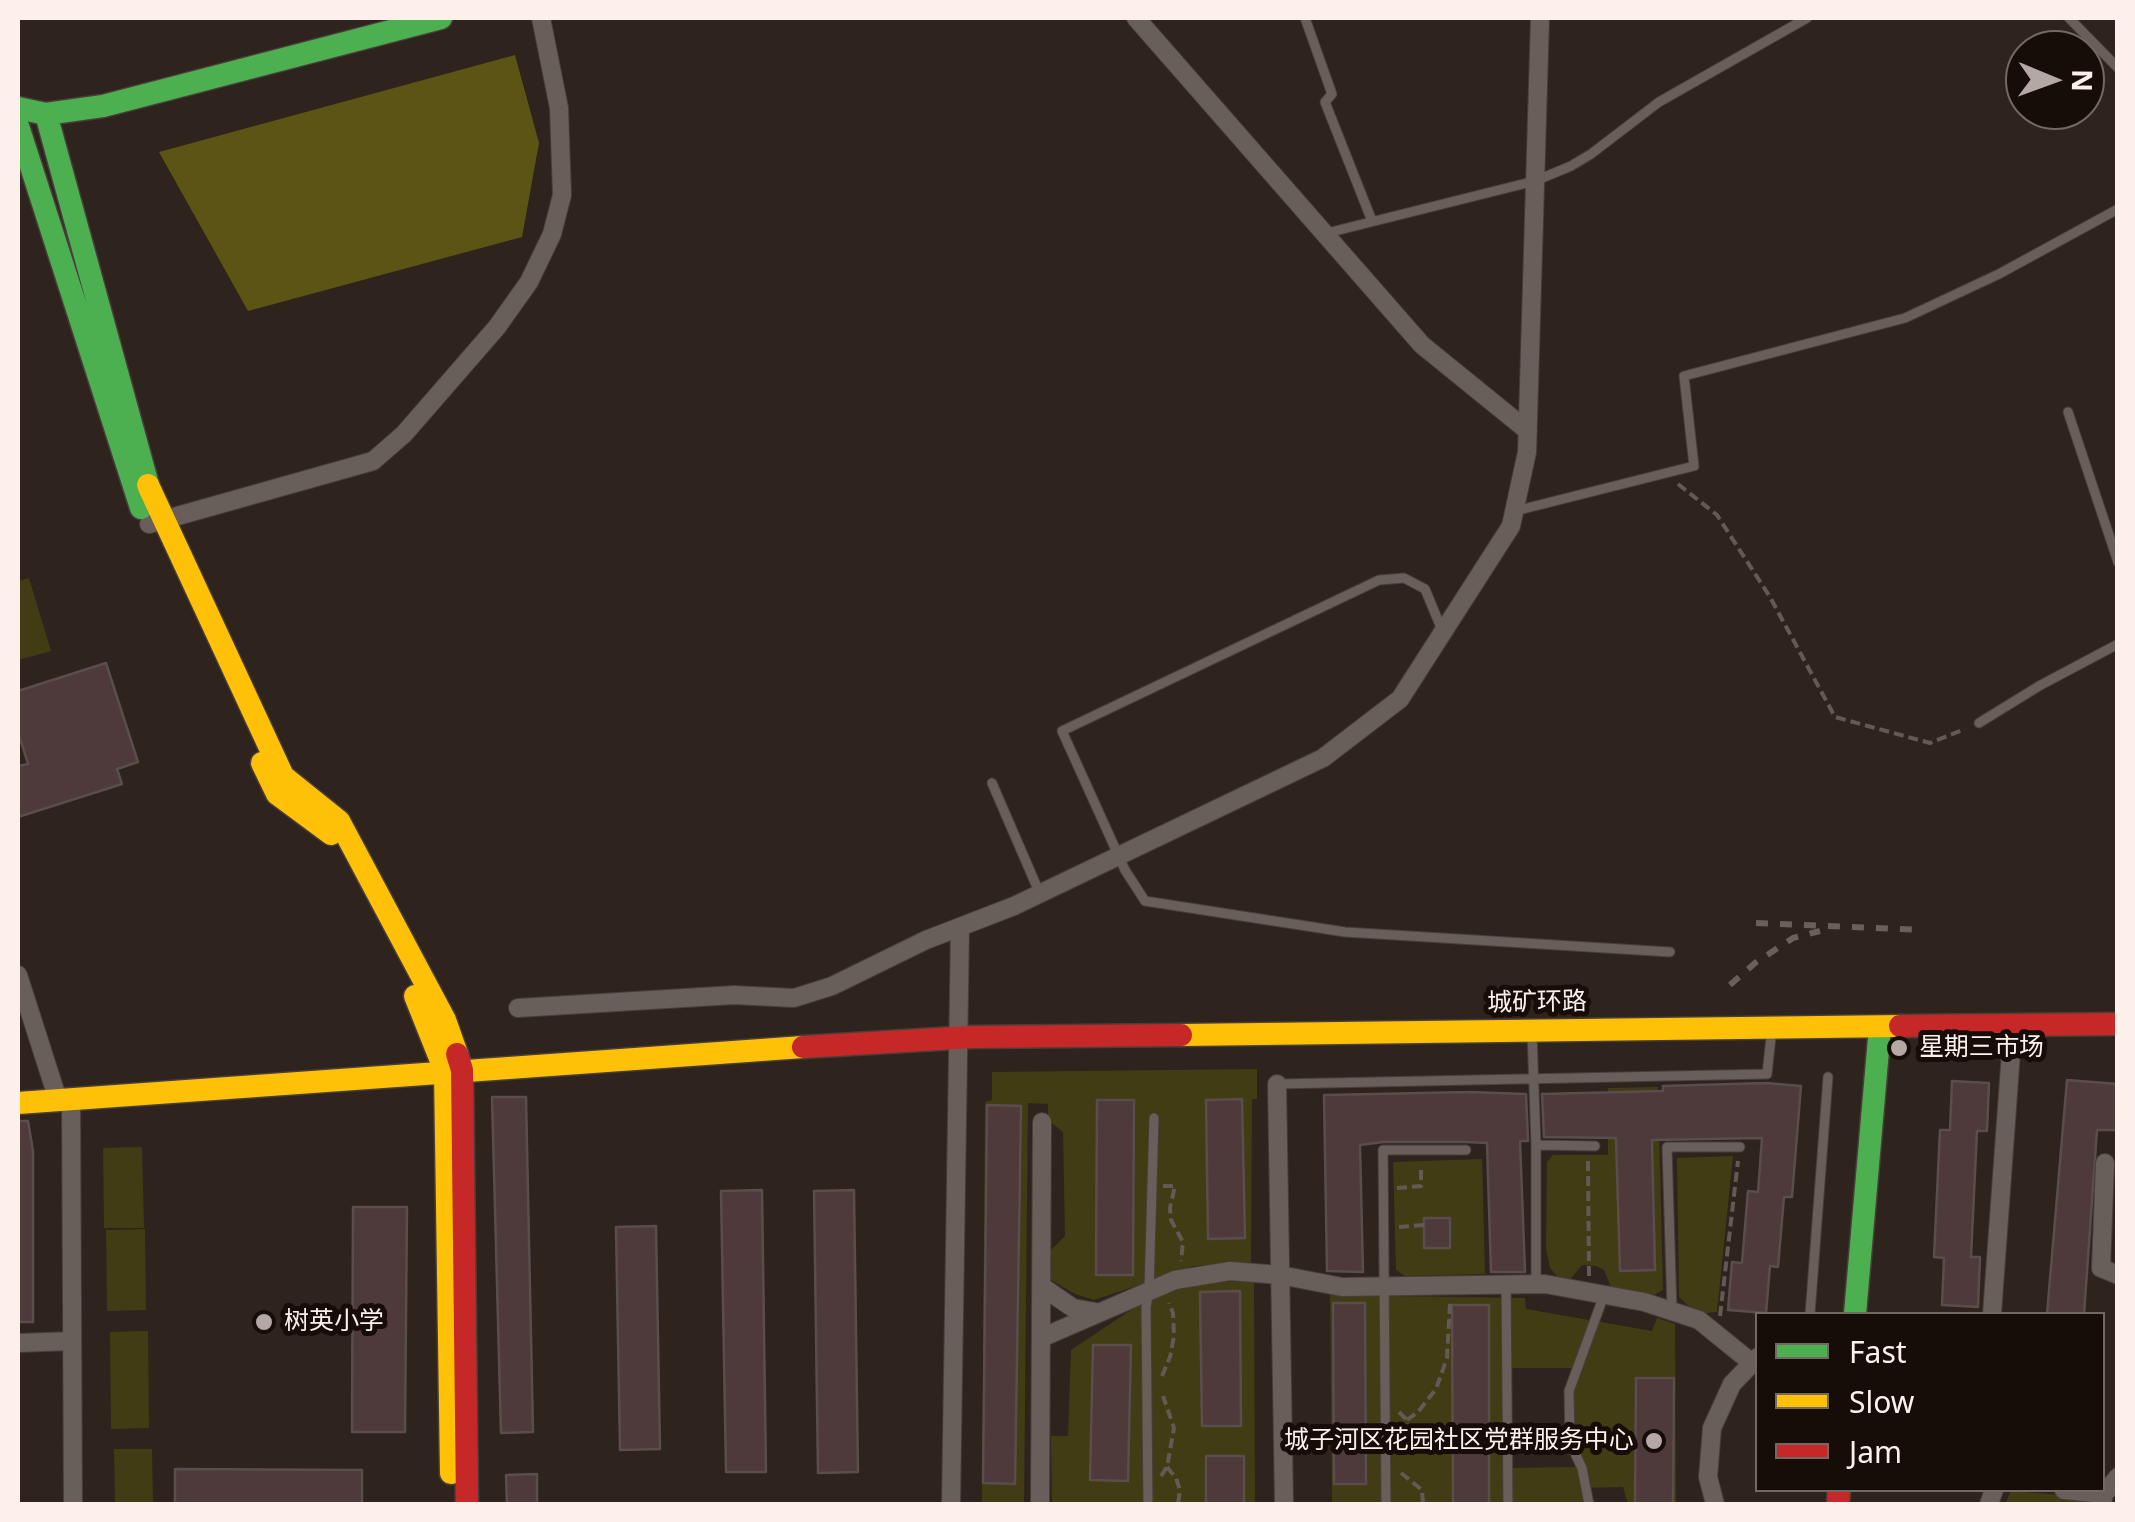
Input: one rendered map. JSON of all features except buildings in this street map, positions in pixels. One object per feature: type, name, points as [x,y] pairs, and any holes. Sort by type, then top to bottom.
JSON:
[{"type":"street","points":[[18,108],[46,114],[103,106],[441,18]]},
{"type":"street","points":[[156,522],[373,461],[404,434],[497,327],[552,234],[562,195],[558,108],[541,18]]},
{"type":"street","points":[[1136,18],[1422,345],[1528,430]]},
{"type":"street","points":[[518,1008],[734,996],[794,998],[832,986],[1040,894],[1323,758],[1400,699],[1511,526],[1527,452],[1540,18]]},
{"type":"street","points":[[46,114],[156,522]]},
{"type":"street","points":[[18,126],[134,491],[156,522],[277,794],[331,832],[453,1071],[467,1504]]},
{"type":"street","points":[[951,1504],[960,927]]},
{"type":"street","points":[[18,974],[64,1100],[73,1504]]},
{"type":"street","name":"城矿环路","points":[[18,1104],[453,1071],[957,1040],[2118,1024]]},
{"type":"street","points":[[1992,1312],[2013,1025]]},
{"type":"street","points":[[1855,1312],[1880,1026]]},
{"type":"street","points":[[452,1504],[453,1071]]},
{"type":"street","points":[[1278,1084],[1284,1504]]},
{"type":"street","points":[[1040,1504],[1042,1122]]},
{"type":"street","points":[[2105,1163],[2101,1268],[2118,1275]]},
{"type":"street","points":[[1040,1338],[1162,1285],[1230,1271],[1280,1275],[1342,1287],[1536,1284],[1672,1312],[1699,1320],[1755,1360],[1732,1384],[1712,1428],[1708,1477],[1715,1504]]},
{"type":"street","points":[[1041,1286],[1072,1308],[1097,1312]]},
{"type":"street","points":[[18,1343],[72,1341]]},
{"type":"street","points":[[2073,1492],[2103,1499],[2118,1477]]},
{"type":"lane","points":[[1305,18],[1332,94],[1325,102],[1372,221]]},
{"type":"lane","points":[[2069,18],[2118,68]]},
{"type":"lane","points":[[1322,234],[1535,181],[1592,154],[1659,102],[1802,19]]},
{"type":"lane","points":[[1514,511],[1694,466],[1684,376],[1905,318],[1999,274],[2118,209]]},
{"type":"lane","points":[[2068,412],[2118,562]]},
{"type":"lane","points":[[1443,632],[1425,589],[1404,578],[1379,580],[1062,731],[1119,856],[1145,901],[1345,932],[1670,952]]},
{"type":"lane","points":[[1979,723],[2118,644]]},
{"type":"lane","points":[[992,784],[1040,894]]},
{"type":"lane","points":[[1278,1084],[1768,1074],[1772,1028]]},
{"type":"lane","points":[[1532,1030],[1536,1284]]},
{"type":"lane","points":[[1810,1312],[1828,1078]]},
{"type":"lane","points":[[1148,1504],[1146,1307],[1162,1285],[1152,1186],[1154,1118]]},
{"type":"lane","points":[[1536,1146],[1591,1146]]},
{"type":"lane","points":[[1672,1312],[1666,1147],[1740,1147]]},
{"type":"lane","points":[[1386,1504],[1383,1150],[1466,1150]]},
{"type":"lane","points":[[1506,1284],[1508,1504]]},
{"type":"lane","points":[[1589,1504],[1582,1468],[1570,1443],[1568,1392],[1596,1294]]},
{"type":"path","points":[[1663,474],[1716,515],[1770,597],[1835,717],[1930,742],[1979,723]]},
{"type":"path","points":[[1591,1146],[1596,1294]]},
{"type":"path","points":[[1718,1336],[1740,1147]]},
{"type":"path","points":[[1383,1188],[1421,1186],[1421,1150]]},
{"type":"path","points":[[1152,1186],[1175,1186],[1171,1220],[1183,1242],[1162,1285],[1173,1313],[1174,1336],[1170,1357],[1156,1383]]},
{"type":"path","points":[[1384,1227],[1424,1226]]},
{"type":"path","points":[[1395,1458],[1408,1432],[1407,1420],[1436,1389],[1447,1358],[1450,1285]]},
{"type":"path","points":[[1146,1370],[1168,1406],[1174,1428],[1167,1467],[1148,1490]]},
{"type":"path","points":[[1386,1406],[1407,1420]]},
{"type":"path","points":[[1167,1467],[1180,1490],[1178,1504]]},
{"type":"path","points":[[1396,1470],[1422,1490],[1423,1504]]},
{"type":"shaded area","points":[[515,55],[539,143],[522,237],[248,311],[159,152]]},
{"type":"shaded area","points":[[29,578],[51,651],[18,660],[18,581]]},
{"type":"shaded area","points":[[1257,1069],[1257,1099],[1252,1099],[1251,1262],[1195,1266],[1094,1300],[1051,1280],[1049,1252],[1065,1236],[1063,1132],[1048,1120],[1048,1104],[1028,1103],[1024,1504],[982,1504],[985,1102],[992,1100],[992,1072]],"holes":[[[988,1105],[1021,1106],[1016,1278],[984,1277]],[[1017,1306],[1015,1483],[983,1483]]]},
{"type":"shaded area","points":[[1658,1087],[1663,1290],[1654,1295],[1611,1287],[1604,1270],[1596,1266],[1582,1265],[1569,1281],[1550,1268],[1546,1248],[1547,1162],[1553,1155],[1608,1155],[1608,1088]],"holes":[[[1651,1092],[1620,1271],[1615,1093]]]},
{"type":"shaded area","points":[[142,1147],[144,1228],[104,1228],[103,1148]]},
{"type":"shaded area","points":[[1733,1156],[1717,1312],[1697,1314],[1679,1297],[1677,1158]]},
{"type":"shaded area","points":[[1482,1159],[1485,1274],[1405,1276],[1396,1270],[1393,1162]]},
{"type":"shaded area","points":[[145,1229],[146,1310],[107,1311],[106,1230]]},
{"type":"shaded area","points":[[1217,1281],[1254,1282],[1255,1504],[1244,1504],[1243,1456],[1206,1456],[1206,1504],[1052,1503],[1051,1436],[1068,1436],[1071,1350],[1140,1304],[1174,1290]],"holes":[[[1240,1291],[1241,1425],[1202,1426],[1201,1292]],[[1094,1345],[1130,1345],[1127,1481],[1090,1480]]]},
{"type":"shaded area","points":[[1330,1295],[1525,1298],[1526,1309],[1652,1331],[1657,1318],[1675,1324],[1676,1504],[1674,1379],[1636,1378],[1635,1504],[1628,1504],[1623,1487],[1580,1488],[1585,1504],[1489,1504],[1489,1465],[1453,1465],[1453,1504],[1332,1504]],"holes":[[[1365,1303],[1366,1483],[1335,1484],[1333,1304]],[[1452,1305],[1489,1306],[1489,1441],[1452,1441]],[[1507,1368],[1575,1368],[1569,1391],[1570,1443],[1582,1467],[1504,1468]]]},
{"type":"shaded area","points":[[148,1331],[149,1428],[111,1429],[110,1332]]},
{"type":"shaded area","points":[[114,1449],[152,1449],[153,1504],[115,1504]]},
{"type":"shaded area","points":[[2011,1492],[2086,1497],[2085,1504],[2005,1504]]},
{"type":"railway","points":[[1756,923],[1921,930]]},
{"type":"railway","points":[[1730,985],[1793,938],[1820,931]]},
{"type":"traffic: fast","points":[[18,108],[46,114],[103,106],[441,18]]},
{"type":"traffic: fast","points":[[46,114],[148,485]]},
{"type":"traffic: fast","points":[[18,126],[141,508]]},
{"type":"traffic: fast","points":[[1855,1312],[1880,1027]]},
{"type":"traffic: slow","points":[[148,485],[283,776],[339,821],[445,1020],[457,1054]]},
{"type":"traffic: slow","points":[[262,763],[277,794],[331,834]]},
{"type":"traffic: slow","points":[[415,996],[445,1071],[451,1473]]},
{"type":"traffic: slow","points":[[1181,1035],[1900,1026]]},
{"type":"traffic: slow","points":[[18,1103],[803,1047]]},
{"type":"traffic: jam","points":[[1900,1026],[2118,1024]]},
{"type":"traffic: jam","points":[[803,1047],[972,1037],[1181,1035]]},
{"type":"traffic: jam","points":[[457,1054],[462,1070],[467,1504]]},
{"type":"traffic: jam","points":[[1838,1504],[1839,1492]]},
{"type":"place","name":"星期三市场","points":[[1899,1048]]},
{"type":"place","name":"树英小学","points":[[264,1322]]},
{"type":"place","name":"城子河区花园社区党群服务中心","points":[[1654,1441]]}]
